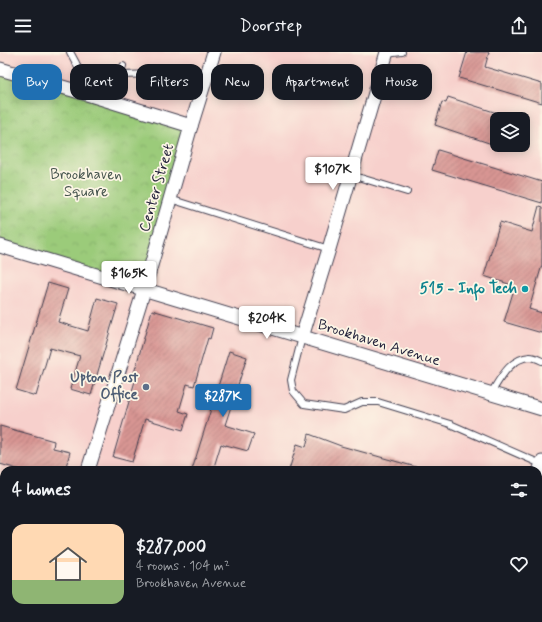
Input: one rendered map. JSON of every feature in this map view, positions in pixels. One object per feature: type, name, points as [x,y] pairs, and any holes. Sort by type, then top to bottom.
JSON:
[{"type":"street","name":"Center Street","points":[[89,466],[144,290],[214,52]]},
{"type":"street","points":[[302,337],[330,249],[387,53]]},
{"type":"street","points":[[0,69],[70,89]]},
{"type":"street","points":[[104,100],[191,126]]},
{"type":"street","name":"Brookhaven Avenue","points":[[0,246],[542,409]]},
{"type":"lane","points":[[70,52],[76,64]]},
{"type":"lane","points":[[387,53],[402,52]]},
{"type":"lane","points":[[351,176],[407,192]]},
{"type":"lane","points":[[170,199],[330,249]]},
{"type":"lane","points":[[302,337],[291,380],[293,391],[304,404],[344,410],[362,402],[378,402],[450,424],[538,466]]},
{"type":"lane","points":[[491,394],[504,372],[519,359],[531,357],[542,361]]},
{"type":"shaded area","points":[[0,52],[542,52],[542,466],[0,466]]},
{"type":"green space","name":"Brookhaven Square","points":[[0,70],[12,74],[12,100],[62,100],[62,88],[70,91],[70,100],[102,100],[191,126],[144,290],[0,246]]},
{"type":"building","points":[[467,52],[489,52],[485,67],[542,84],[542,103],[459,78]]},
{"type":"building","points":[[448,97],[494,112],[490,112],[490,143],[435,125],[442,102],[446,103]]},
{"type":"building","points":[[438,150],[542,182],[542,203],[432,170]]},
{"type":"building","points":[[539,206],[542,207],[542,265],[529,309],[542,313],[542,333],[504,322],[515,286],[484,276],[500,222],[532,232]]},
{"type":"building","points":[[48,283],[68,289],[58,322],[88,331],[97,298],[118,304],[91,395],[70,389],[80,356],[50,348],[36,396],[16,390]]},
{"type":"building","name":"Upton Post Office","points":[[152,310],[213,328],[210,339],[208,338],[194,386],[187,384],[179,411],[188,414],[183,430],[145,419],[132,462],[113,457],[137,374],[134,373]]},
{"type":"building","points":[[229,351],[247,357],[225,425],[254,434],[248,451],[221,444],[214,466],[193,466]]},
{"type":"building","points":[[0,426],[54,441],[53,448],[70,452],[66,466],[7,466],[0,464]]},
{"type":"building","points":[[309,434],[341,446],[412,466],[290,466],[297,444],[306,447]]},
{"type":"place","name":"515 - Info Tech","points":[[525,289]]},
{"type":"place","name":"Upton Post Office","points":[[146,387]]}]
